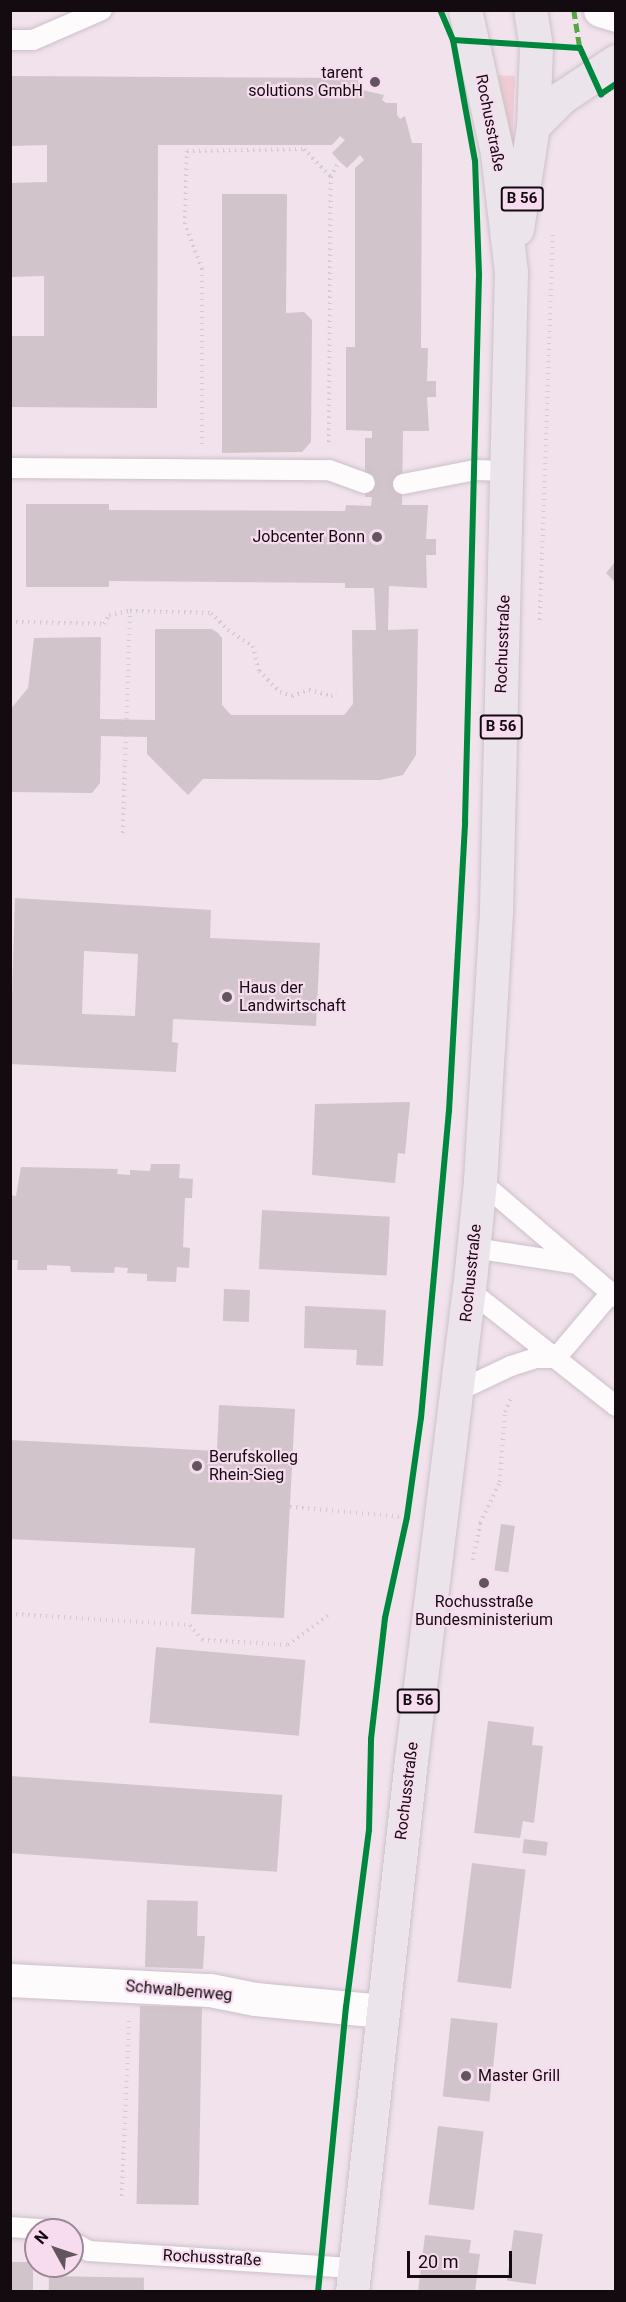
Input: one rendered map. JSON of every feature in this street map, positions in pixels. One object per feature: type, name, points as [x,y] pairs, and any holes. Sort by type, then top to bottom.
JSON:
[{"type":"main road","name":"Rochusstraße","points":[[465,10],[497,152],[511,272]]},
{"type":"main road","name":"Rochusstraße","points":[[353,2280],[382,2011],[458,1391],[480,1181],[496,911],[511,272],[533,126],[536,48],[530,10]]},
{"type":"main road","points":[[533,126],[562,97],[615,61]]},
{"type":"street","points":[[600,10],[615,15]]},
{"type":"street","name":"Schwalbenweg","points":[[10,1980],[210,1990],[255,1999],[382,2011]]},
{"type":"lane","points":[[10,40],[33,40],[102,10]]},
{"type":"lane","points":[[10,468],[329,470],[365,483]]},
{"type":"lane","points":[[403,484],[475,470],[507,471]]},
{"type":"lane","points":[[458,1391],[511,1366],[536,1358],[556,1358],[613,1295],[480,1181]]},
{"type":"lane","points":[[474,1248],[577,1264]]},
{"type":"lane","points":[[469,1290],[615,1406]]},
{"type":"lane","name":"Rochusstraße","points":[[84,2248],[89,2251],[353,2280]]},
{"type":"path","points":[[202,469],[202,269],[185,224],[187,151],[304,149],[331,177]]},
{"type":"path","points":[[329,470],[331,177],[339,160]]},
{"type":"path","points":[[540,623],[553,224]]},
{"type":"path","points":[[10,622],[104,624],[109,615],[130,611],[212,613],[228,630],[253,646],[259,671],[280,692],[292,696],[309,690],[331,696],[337,694]]},
{"type":"path","points":[[123,833],[130,611]]},
{"type":"path","points":[[472,1564],[480,1523],[500,1482],[505,1412],[515,1387],[511,1366]]},
{"type":"path","points":[[290,1507],[407,1517]]},
{"type":"path","points":[[10,1614],[190,1625],[202,1640],[288,1645],[330,1614]]},
{"type":"path","points":[[122,2196],[131,1986]]},
{"type":"shaded area","points":[[489,75],[515,76],[512,149]]},
{"type":"building","points":[[10,76],[358,78],[358,89],[384,95],[382,100],[386,103],[397,103],[397,115],[400,119],[405,116],[412,143],[422,143],[421,348],[428,348],[427,381],[436,381],[436,397],[427,397],[429,431],[403,431],[402,505],[428,505],[426,539],[436,539],[436,555],[426,555],[427,588],[389,586],[388,630],[418,629],[416,755],[403,775],[380,780],[203,779],[188,795],[147,754],[147,737],[101,736],[100,783],[92,793],[10,792],[10,710],[28,688],[34,638],[101,637],[100,719],[155,720],[155,629],[212,629],[218,633],[222,638],[222,705],[231,715],[344,715],[353,704],[352,630],[376,630],[374,588],[345,588],[345,583],[109,581],[109,587],[26,587],[26,504],[109,504],[109,510],[345,511],[346,505],[371,506],[372,497],[365,497],[365,438],[372,438],[372,431],[346,430],[346,347],[355,347],[355,168],[364,160],[360,155],[347,168],[339,161],[332,153],[345,140],[340,136],[332,145],[158,145],[157,408],[10,407],[10,336],[44,336],[44,276],[10,277],[10,183],[47,182],[47,145],[10,146]]},
{"type":"building","points":[[222,194],[287,194],[286,313],[304,312],[312,320],[311,442],[302,452],[222,453]]},
{"type":"building","points":[[615,562],[615,582],[606,573]]},
{"type":"building","name":"Haus der Landwirtschaft","points":[[15,898],[211,910],[210,938],[320,943],[316,1026],[173,1019],[172,1042],[178,1043],[176,1072],[10,1064]],"holes":[[[84,951],[138,954],[135,1016],[82,1014]]]},
{"type":"building","points":[[410,1102],[405,1154],[398,1153],[395,1183],[312,1175],[315,1104]]},
{"type":"building","points":[[151,1164],[180,1164],[179,1178],[193,1179],[192,1198],[185,1198],[183,1247],[190,1248],[189,1268],[177,1267],[176,1282],[147,1281],[147,1274],[127,1273],[128,1268],[115,1267],[114,1273],[71,1272],[70,1266],[47,1265],[47,1270],[17,1270],[18,1260],[10,1260],[10,1195],[16,1196],[21,1167],[118,1169],[117,1174],[130,1175],[130,1170],[150,1171]]},
{"type":"building","points":[[262,1210],[390,1217],[387,1276],[259,1269]]},
{"type":"building","points":[[224,1289],[250,1290],[249,1322],[223,1321]]},
{"type":"building","points":[[305,1306],[386,1310],[383,1366],[356,1365],[357,1350],[304,1348]]},
{"type":"building","points":[[219,1405],[295,1409],[284,1618],[191,1614],[195,1548],[10,1539],[10,1440],[217,1451]]},
{"type":"building","points":[[501,1524],[515,1526],[508,1572],[494,1571]]},
{"type":"building","points":[[156,1647],[305,1660],[299,1736],[149,1723]]},
{"type":"building","points":[[488,1721],[534,1727],[532,1745],[543,1746],[534,1823],[523,1821],[520,1838],[474,1833]]},
{"type":"building","points":[[10,1776],[282,1795],[277,1872],[10,1853]]},
{"type":"building","points":[[524,1839],[548,1842],[546,1856],[522,1853]]},
{"type":"building","points":[[472,1863],[526,1870],[511,1989],[457,1982]]},
{"type":"building","points":[[147,1900],[198,1901],[197,1936],[205,1936],[203,1969],[145,1967]]},
{"type":"building","points":[[140,2006],[202,2007],[199,2205],[137,2204]]},
{"type":"building","points":[[451,2018],[498,2023],[489,2101],[443,2097]]},
{"type":"building","points":[[438,2126],[484,2132],[474,2210],[428,2204]]},
{"type":"building","points":[[514,2230],[543,2234],[536,2285],[507,2281]]},
{"type":"building","points":[[425,2235],[471,2240],[469,2253],[480,2254],[475,2292],[418,2292]]},
{"type":"building","points":[[10,2262],[24,2262],[24,2278],[33,2278],[33,2292],[10,2292]]},
{"type":"building","points":[[49,2278],[144,2278],[144,2292],[49,2292]]},
{"type":"marked path","points":[[574,10],[580,48]]},
{"type":"cycle path","points":[[318,2292],[346,2007],[369,1830],[371,1739],[385,1618],[407,1517],[421,1418],[449,1111],[465,821],[479,274],[475,161],[453,40],[440,10]]},
{"type":"cycle path","points":[[453,40],[580,48],[601,94],[616,84]]},
{"type":"place","name":"tarent solutions GmbH","points":[[375,82]]},
{"type":"place","name":"Jobcenter Bonn","points":[[377,537]]},
{"type":"place","name":"Haus der Landwirtschaft","points":[[227,997]]},
{"type":"place","name":"Berufskolleg Rhein-Sieg","points":[[197,1466]]},
{"type":"place","name":"Rochusstraße Bundesministerium","points":[[484,1583]]},
{"type":"place","name":"Master Grill","points":[[466,2076]]}]
